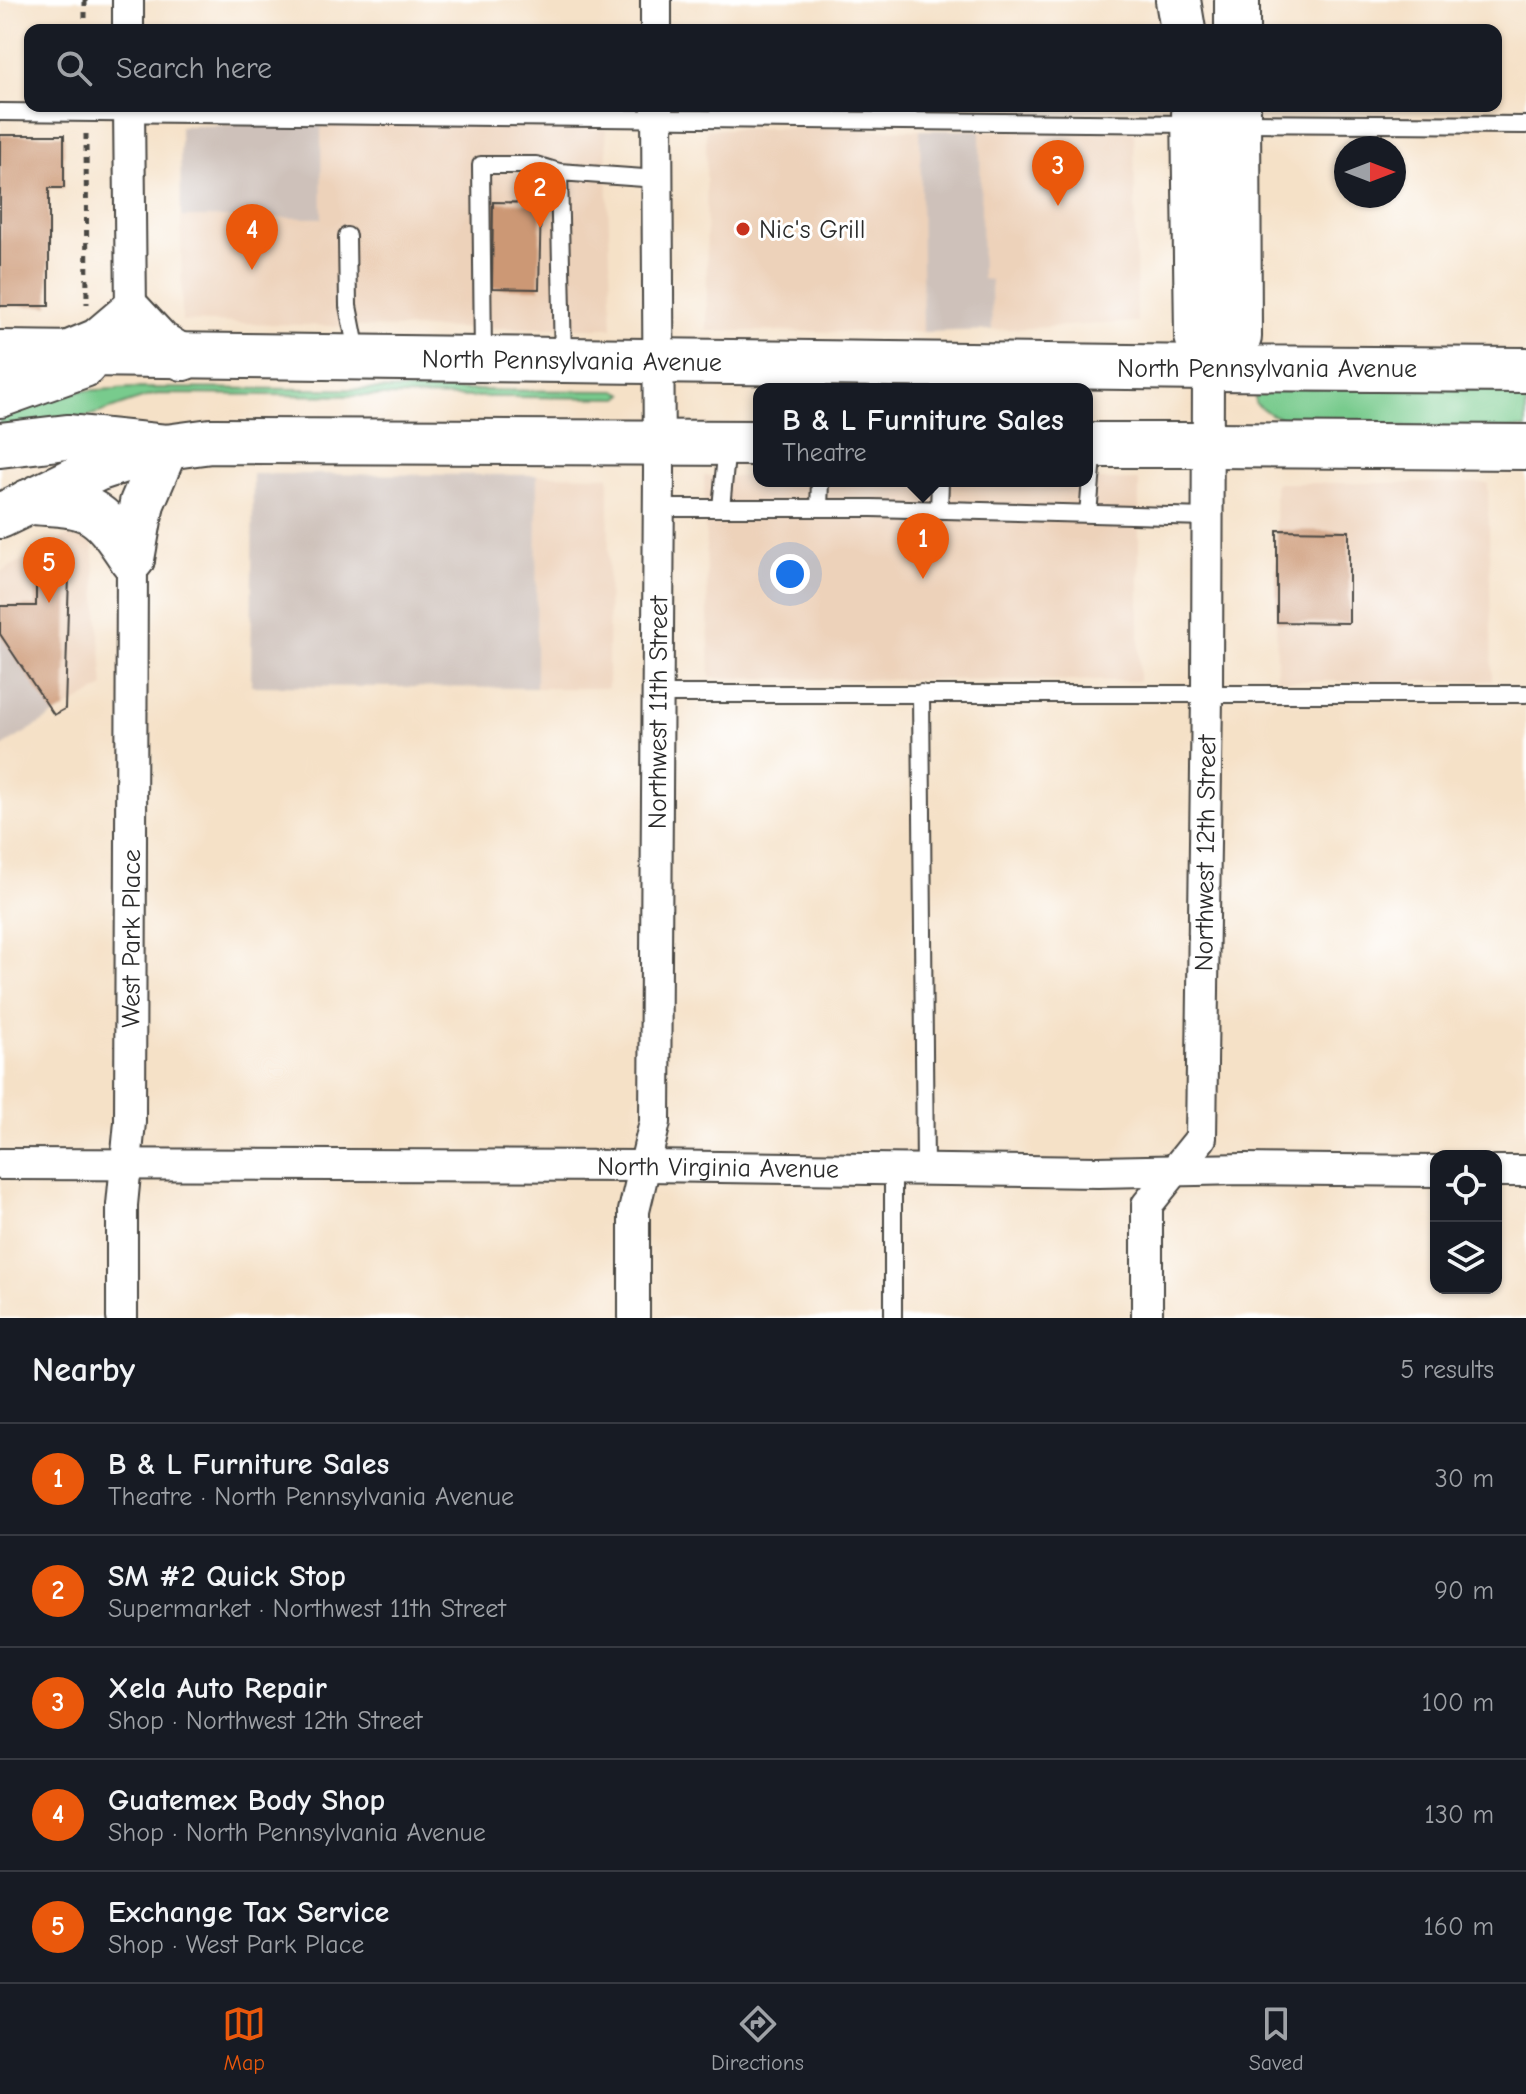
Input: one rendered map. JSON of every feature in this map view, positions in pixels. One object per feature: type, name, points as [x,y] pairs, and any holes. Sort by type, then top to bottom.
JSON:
[{"type":"main road","points":[[1178,0],[1182,24]]},
{"type":"main road","points":[[1237,0],[1237,24]]},
{"type":"main road","points":[[1208,368],[1239,337],[1238,114]]},
{"type":"main road","name":"Northwest 12th Street","points":[[1194,115],[1197,336],[1208,368]]},
{"type":"main road","points":[[0,395],[87,352],[131,313],[159,343],[183,358]]},
{"type":"main road","name":"North Pennsylvania Avenue","points":[[0,353],[87,352],[183,358],[1526,370]]},
{"type":"main road","points":[[0,445],[67,437],[166,447]]},
{"type":"main road","points":[[14,509],[97,469],[166,447],[211,441],[743,443]]},
{"type":"main road","points":[[1093,445],[1526,447]]},
{"type":"main road","points":[[132,559],[142,503],[166,447]]},
{"type":"main road","points":[[14,509],[86,508],[112,529],[132,559]]},
{"type":"street","points":[[128,0],[128,24]]},
{"type":"street","points":[[656,0],[656,24]]},
{"type":"street","points":[[129,112],[131,313]]},
{"type":"street","name":"Northwest 11th Street","points":[[634,1318],[634,1211],[655,1122],[659,508],[657,113]]},
{"type":"street","name":"Northwest 12th Street","points":[[1147,1318],[1147,1205],[1201,1138],[1208,368]]},
{"type":"street","name":"West Park Place","points":[[122,1318],[122,1205],[130,1106],[132,559]]},
{"type":"street","name":"North Virginia Avenue","points":[[0,1164],[646,1166],[1098,1172],[1430,1171]]},
{"type":"street","points":[[1502,1171],[1526,1171]]},
{"type":"lane","points":[[0,112],[100,112]]},
{"type":"lane","points":[[481,112],[1194,115]]},
{"type":"lane","points":[[1238,114],[1526,125]]},
{"type":"lane","points":[[483,359],[481,165],[536,165],[559,172],[658,179]]},
{"type":"lane","points":[[559,172],[563,360]]},
{"type":"lane","points":[[347,236],[348,306],[359,359]]},
{"type":"lane","points":[[721,508],[743,443]]},
{"type":"lane","points":[[819,508],[820,487]]},
{"type":"lane","points":[[939,510],[940,487]]},
{"type":"lane","points":[[1088,514],[1089,487]]},
{"type":"lane","points":[[659,508],[819,508],[1207,517]]},
{"type":"lane","points":[[921,693],[925,1170]]},
{"type":"lane","points":[[658,694],[1526,694]]},
{"type":"lane","points":[[893,1169],[893,1318]]},
{"type":"path","points":[[85,0],[85,24]]},
{"type":"path","points":[[86,113],[87,352]]},
{"type":"shaded area","points":[[321,124],[606,129],[612,328],[395,328],[182,321],[181,217],[322,218]]},
{"type":"shaded area","points":[[321,124],[322,218],[181,217],[180,126]]},
{"type":"shaded area","points":[[706,129],[920,130],[923,332],[707,331]]},
{"type":"shaded area","points":[[920,130],[980,130],[982,279],[991,280],[992,330],[923,332]]},
{"type":"shaded area","points":[[980,130],[1134,132],[1137,322],[992,330],[991,280],[982,280]]},
{"type":"shaded area","points":[[253,474],[537,475],[536,688],[251,686]]},
{"type":"shaded area","points":[[537,475],[609,476],[608,688],[536,688]]},
{"type":"shaded area","points":[[704,476],[753,477],[753,487],[1093,487],[1093,480],[1139,480],[1139,681],[710,678]]},
{"type":"shaded area","points":[[1275,483],[1488,483],[1492,681],[1277,681]]},
{"type":"shaded area","points":[[91,523],[104,687],[54,715],[0,633],[0,572]]},
{"type":"shaded area","points":[[0,633],[54,715],[0,748]]},
{"type":"green space","points":[[1526,385],[1526,429],[1301,426],[1270,414],[1255,403],[1260,391],[1271,388]]},
{"type":"green space","points":[[133,388],[618,391],[624,394],[619,398],[158,394],[86,417],[0,428],[0,412],[79,391]]},
{"type":"building","points":[[0,135],[64,135],[64,188],[49,188],[49,306],[0,306]]},
{"type":"building","points":[[493,202],[541,203],[539,289],[492,288]]},
{"type":"building","points":[[1277,530],[1349,531],[1349,623],[1277,622]]},
{"type":"building","points":[[36,574],[69,575],[65,709],[54,715],[0,634],[0,606],[36,606]]},
{"type":"place","name":"Xela Auto Repair","points":[[1058,206]]},
{"type":"place","name":"SM #2 Quick Stop","points":[[540,228]]},
{"type":"place","name":"Nic's Grill","points":[[743,229]]},
{"type":"place","name":"Guatemex Body Shop","points":[[252,270]]},
{"type":"place","name":"B & L Furniture Sales","points":[[923,579]]},
{"type":"place","name":"Exchange Tax Service","points":[[49,603]]}]
